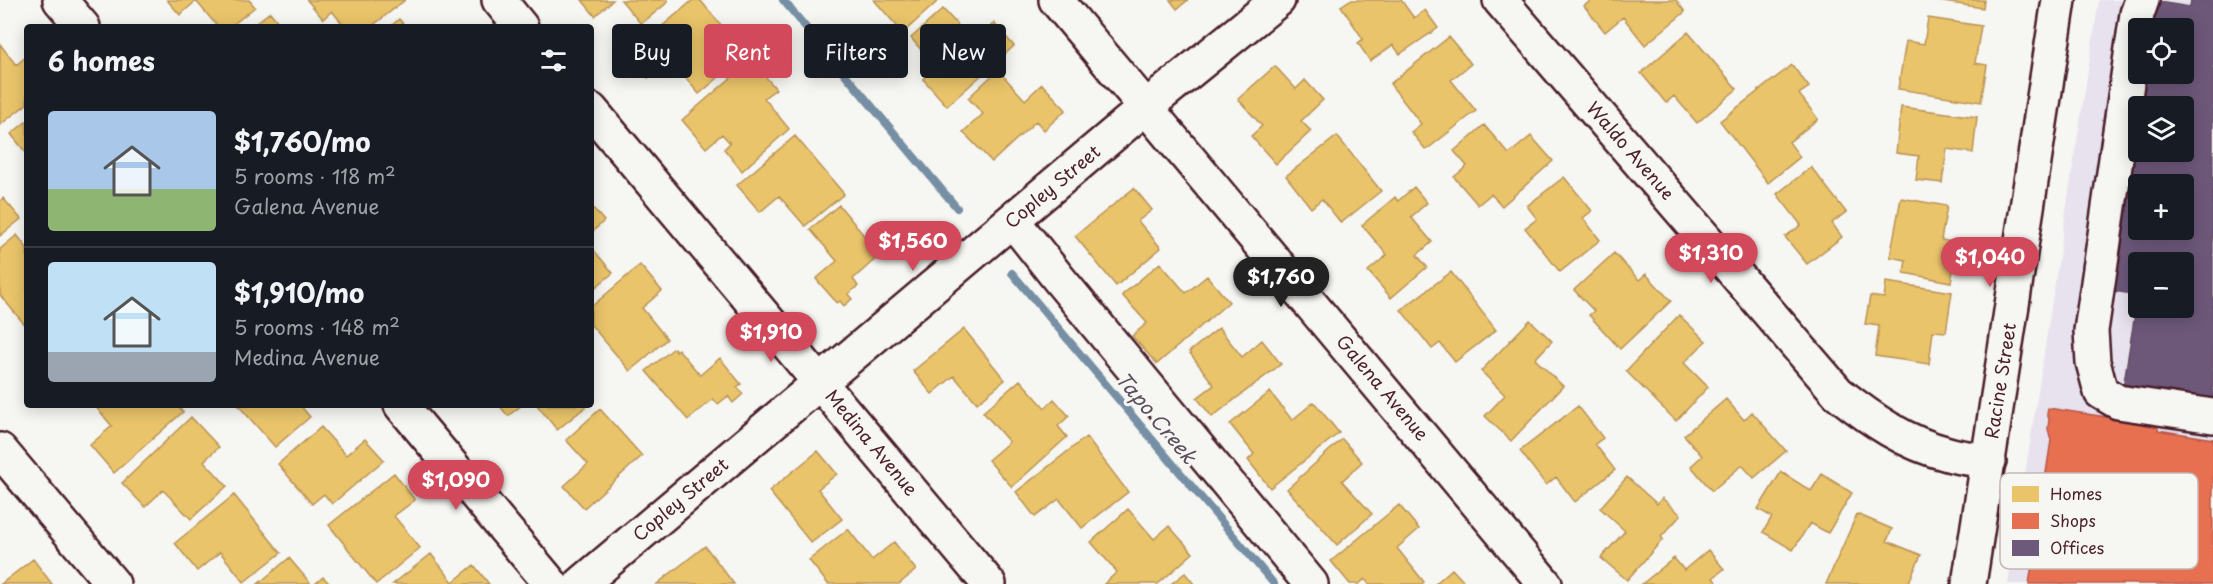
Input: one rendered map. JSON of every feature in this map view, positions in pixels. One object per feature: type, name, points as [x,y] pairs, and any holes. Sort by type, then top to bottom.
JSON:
[{"type":"street","points":[[60,0],[80,24]]},
{"type":"street","points":[[499,0],[519,24]]},
{"type":"street","name":"Galena Avenue","points":[[1056,0],[1545,584]]},
{"type":"street","name":"Copley Street","points":[[581,584],[1146,107],[1278,0]]},
{"type":"street","name":"Waldo Avenue","points":[[1500,0],[1838,393],[1870,419],[1905,440],[1948,454],[1989,461]]},
{"type":"street","name":"Racine Street","points":[[1969,584],[2059,0]]},
{"type":"street","points":[[2142,0],[2138,14],[2091,331],[2093,362],[2101,392],[2118,402],[2213,416]]},
{"type":"street","name":"Medina Avenue","points":[[594,114],[990,584]]},
{"type":"street","points":[[1013,221],[1311,584]]},
{"type":"street","points":[[403,408],[551,584]]},
{"type":"street","points":[[0,450],[113,584]]},
{"type":"shaded area","points":[[2099,0],[2213,0],[2213,584],[2008,584],[2010,569],[2198,569],[2198,473],[2025,473]]},
{"type":"building: Homes","points":[[167,0],[249,0],[255,7],[234,24],[215,24],[196,1],[180,15]]},
{"type":"building: Homes","points":[[307,0],[405,0],[375,24],[343,24],[332,11],[323,19]]},
{"type":"building: Homes","points":[[582,0],[613,0],[595,16]]},
{"type":"building: Homes","points":[[621,0],[667,0],[668,2],[641,24]]},
{"type":"building: Homes","points":[[693,0],[700,0],[720,24],[704,24],[704,78],[718,78],[699,94],[685,78],[692,78],[692,24],[665,24]]},
{"type":"building: Homes","points":[[874,0],[939,0],[908,28],[908,24],[895,24]]},
{"type":"building: Homes","points":[[1170,0],[1188,0],[1177,9]]},
{"type":"building: Homes","points":[[1350,0],[1401,0],[1414,18],[1425,10],[1438,28],[1400,54],[1393,45],[1370,61],[1358,43],[1363,39],[1341,6]]},
{"type":"building: Homes","points":[[1592,0],[1676,0],[1685,12],[1645,45],[1623,17],[1605,32],[1584,6]]},
{"type":"building: Homes","points":[[1930,0],[1984,0],[1983,8]]},
{"type":"building: Homes","points":[[943,9],[957,24],[926,24]]},
{"type":"building: Homes","points":[[270,12],[280,24],[255,24]]},
{"type":"building: Homes","points":[[1928,18],[1981,26],[1975,63],[1987,65],[1981,102],[1898,89],[1906,41],[1924,44]]},
{"type":"building: Homes","points":[[399,19],[403,24],[393,24]]},
{"type":"building: Homes","points":[[920,30],[920,48],[911,38]]},
{"type":"building: Homes","points":[[1688,32],[1737,89],[1697,123],[1674,96],[1666,103],[1641,73]]},
{"type":"building: Homes","points":[[1006,37],[1014,46],[1006,53]]},
{"type":"building: Homes","points":[[1449,37],[1471,64],[1451,80],[1476,111],[1426,150],[1411,132],[1421,124],[1390,84]]},
{"type":"building: Homes","points":[[0,44],[16,65],[24,58],[24,106],[0,125]]},
{"type":"building: Homes","points":[[1792,65],[1809,87],[1799,94],[1818,119],[1789,142],[1800,157],[1768,183],[1720,121]]},
{"type":"building: Homes","points":[[1275,66],[1296,89],[1305,80],[1323,100],[1301,121],[1311,131],[1276,164],[1251,136],[1262,126],[1238,99]]},
{"type":"building: Homes","points":[[731,78],[767,78],[776,89],[764,98],[789,129],[742,171],[724,149],[730,143],[722,134],[706,148],[682,120]]},
{"type":"building: Homes","points":[[924,78],[978,78],[947,106]]},
{"type":"building: Homes","points":[[989,78],[1005,78],[1025,100],[1042,84],[1066,110],[1044,130],[1036,121],[992,162],[963,132],[983,114],[968,98]]},
{"type":"building: Homes","points":[[1901,107],[1977,117],[1973,153],[1947,149],[1942,183],[1916,180],[1919,156],[1896,153]]},
{"type":"building: Homes","points":[[24,123],[24,150],[11,134]]},
{"type":"building: Homes","points":[[1484,125],[1509,154],[1531,136],[1553,161],[1502,206],[1491,194],[1478,205],[1454,177],[1467,166],[1454,151]]},
{"type":"building: Homes","points":[[795,136],[844,194],[805,226],[779,196],[760,212],[737,185]]},
{"type":"building: Homes","points":[[1337,136],[1381,191],[1341,223],[1322,199],[1311,208],[1286,176]]},
{"type":"building: Homes","points":[[1811,167],[1846,212],[1832,223],[1842,237],[1807,264],[1785,237],[1801,225],[1777,194]]},
{"type":"building: Homes","points":[[1564,177],[1592,211],[1583,218],[1600,240],[1560,272],[1525,228],[1537,219],[1527,206]]},
{"type":"building: Homes","points":[[1414,187],[1427,203],[1411,217],[1432,242],[1417,255],[1427,267],[1391,298],[1368,271],[1387,255],[1362,225],[1395,197],[1398,201]]},
{"type":"building: Homes","points":[[1134,188],[1152,210],[1138,221],[1161,248],[1116,286],[1075,236]]},
{"type":"building: Homes","points":[[3,198],[21,219],[0,236],[0,201]]},
{"type":"building: Homes","points":[[1901,198],[1947,206],[1941,240],[1958,243],[1951,282],[1904,273],[1906,260],[1890,257]]},
{"type":"building: Homes","points":[[839,205],[880,255],[853,279],[858,286],[848,294],[852,299],[844,306],[840,301],[837,303],[816,279],[837,261],[810,229]]},
{"type":"building: Homes","points":[[594,209],[604,221],[594,230]]},
{"type":"building: Homes","points":[[17,235],[24,244],[24,324],[0,295],[0,249]]},
{"type":"building: Homes","points":[[594,251],[613,273],[594,289]]},
{"type":"building: Homes","points":[[1614,253],[1639,280],[1646,274],[1671,301],[1620,349],[1589,315],[1594,311],[1574,290]]},
{"type":"building: Homes","points":[[1160,263],[1186,293],[1207,276],[1229,302],[1157,364],[1132,336],[1147,323],[1122,295]]},
{"type":"building: Homes","points":[[640,265],[662,291],[642,308],[667,339],[630,371],[594,329],[594,304]]},
{"type":"building: Homes","points":[[1451,272],[1496,330],[1455,362],[1440,343],[1432,349],[1401,310]]},
{"type":"building: Homes","points":[[1886,282],[1952,292],[1946,332],[1933,331],[1929,364],[1875,356],[1879,326],[1865,324],[1870,296],[1884,298]]},
{"type":"building: Homes","points":[[1679,315],[1706,341],[1684,363],[1708,387],[1676,421],[1626,371]]},
{"type":"building: Homes","points":[[1530,320],[1552,341],[1535,359],[1563,386],[1511,441],[1485,416],[1505,395],[1481,371]]},
{"type":"building: Homes","points":[[1219,328],[1242,357],[1262,340],[1281,364],[1212,417],[1197,398],[1214,385],[1189,352]]},
{"type":"building: Homes","points":[[964,329],[1005,380],[977,403],[954,376],[932,394],[913,371]]},
{"type":"building: Homes","points":[[674,348],[676,351],[678,349],[700,375],[720,358],[741,384],[737,387],[743,394],[733,403],[728,396],[718,404],[713,399],[688,420],[646,371]]},
{"type":"building: Homes","points":[[1020,380],[1045,408],[1054,399],[1069,416],[1058,426],[1067,437],[1012,487],[988,460],[1009,442],[983,412]]},
{"type":"building: Homes","points":[[1270,392],[1292,420],[1314,402],[1339,433],[1270,488],[1248,460],[1254,454],[1230,424]]},
{"type":"building: Homes","points":[[1726,399],[1744,420],[1752,412],[1786,451],[1754,478],[1742,465],[1712,491],[1691,466],[1702,456],[1684,435]]},
{"type":"building: Homes","points":[[1578,406],[1603,438],[1595,444],[1615,470],[1575,502],[1556,477],[1546,485],[1520,451]]},
{"type":"building: Homes","points":[[97,408],[180,408],[183,412],[114,473],[90,445],[112,426]]},
{"type":"building: Homes","points":[[241,408],[302,408],[310,417],[275,447]]},
{"type":"building: Homes","points":[[501,408],[518,408],[508,416]]},
{"type":"building: Homes","points":[[539,408],[584,408],[557,430]]},
{"type":"building: Homes","points":[[600,409],[642,456],[584,508],[564,486],[588,464],[566,440]]},
{"type":"building: Homes","points":[[191,417],[219,447],[204,461],[227,486],[191,519],[163,490],[145,507],[122,483]]},
{"type":"building: Homes","points":[[321,427],[346,455],[365,439],[384,460],[332,504],[324,494],[312,504],[278,464]]},
{"type":"building: Homes","points":[[1086,437],[1128,492],[1082,528],[1059,499],[1035,517],[1016,492]]},
{"type":"building: Homes","points":[[1342,439],[1362,462],[1342,481],[1372,514],[1337,545],[1287,489]]},
{"type":"building: Homes","points":[[818,451],[837,474],[818,489],[842,519],[811,543],[769,491]]},
{"type":"building: Homes","points":[[1781,472],[1811,491],[1822,474],[1852,493],[1828,533],[1810,523],[1793,550],[1763,532],[1772,517],[1758,509]]},
{"type":"building: Homes","points":[[394,473],[415,500],[394,516],[420,548],[376,584],[329,525]]},
{"type":"building: Homes","points":[[1627,477],[1657,504],[1662,498],[1681,515],[1627,580],[1601,558],[1625,531],[1600,508]]},
{"type":"building: Homes","points":[[234,495],[281,553],[244,582],[220,552],[197,571],[175,543]]},
{"type":"building: Homes","points":[[1399,505],[1419,529],[1397,548],[1424,582],[1422,584],[1369,584],[1365,579],[1359,584],[1350,584],[1331,561]]},
{"type":"building: Homes","points":[[1128,509],[1154,539],[1169,526],[1193,553],[1158,584],[1104,584],[1117,572],[1091,542]]},
{"type":"building: Homes","points":[[1857,514],[1892,529],[1887,541],[1921,555],[1908,584],[1826,584]]},
{"type":"building: Homes","points":[[848,529],[872,560],[894,542],[916,570],[899,584],[828,584],[809,560]]},
{"type":"building: Homes","points":[[705,546],[734,584],[657,584]]},
{"type":"building: Homes","points":[[1708,550],[1724,569],[1713,578],[1718,584],[1642,584],[1674,558],[1684,570]]},
{"type":"building: Homes","points":[[431,554],[453,582],[474,565],[489,584],[393,584]]},
{"type":"building: Homes","points":[[289,558],[311,584],[258,584]]},
{"type":"building: Homes","points":[[33,559],[52,584],[1,584]]},
{"type":"building: Homes","points":[[1452,569],[1466,584],[1435,584]]},
{"type":"building: Homes","points":[[1185,573],[1194,584],[1171,584]]},
{"type":"building: Homes","points":[[323,577],[330,584],[315,584]]},
{"type":"building: Shops","points":[[2048,408],[2158,425],[2158,430],[2213,439],[2213,584],[2029,584],[2031,569],[2198,569],[2198,473],[2046,473],[2051,440]]},
{"type":"building: Offices","points":[[2191,0],[2213,0],[2213,402],[2123,388],[2134,318],[2194,318],[2194,252],[2128,252],[2128,293],[2107,290],[2128,157],[2128,162],[2194,162],[2194,96],[2138,96],[2139,84],[2194,84],[2194,18],[2150,18],[2153,1],[2190,7]]},
{"type":"waterway","name":"Tapo Creek","points":[[783,0],[957,208]]},
{"type":"waterway","name":"Tapo Creek","points":[[1012,273],[1274,584]]}]
